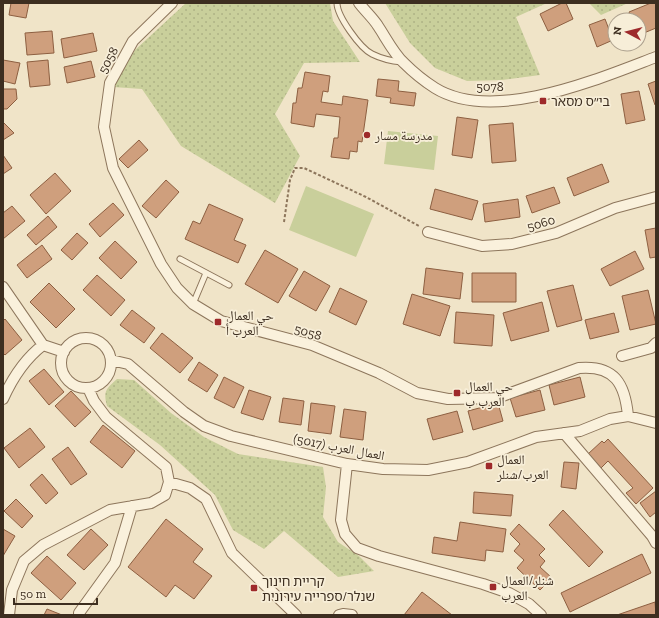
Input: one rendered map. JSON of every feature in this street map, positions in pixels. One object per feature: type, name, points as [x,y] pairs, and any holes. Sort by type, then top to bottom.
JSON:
[{"type":"street","name":"5058","points":[[172,3],[133,41],[129,48],[110,83],[104,127],[113,168],[116,175],[161,264],[176,288],[193,304],[221,321],[312,345],[379,373],[417,394],[440,397],[497,398],[579,368],[589,367],[606,371],[619,381],[626,396],[628,416]]},
{"type":"street","name":"5078","points":[[359,3],[377,24],[403,62],[435,88],[454,96],[477,101],[529,98],[582,85],[656,57]]},
{"type":"street","name":"5060","points":[[428,232],[482,246],[512,244],[556,233],[616,208],[656,197]]},
{"type":"street","points":[[3,287],[43,345],[64,352]]},
{"type":"street","points":[[90,338],[102,344],[107,349],[111,360],[110,372],[103,382],[88,388],[74,385],[64,375],[61,360],[67,347],[78,340],[90,338]]},
{"type":"street","points":[[622,356],[651,348],[656,343]]},
{"type":"street","points":[[3,399],[8,387],[20,369],[43,345]]},
{"type":"street","name":"العمال العرب (5017)","points":[[111,360],[128,364],[184,412],[204,426],[231,436],[346,464],[383,470],[428,470],[468,462],[536,437],[580,431],[610,419],[628,416]]},
{"type":"street","points":[[9,615],[12,590],[24,561],[43,545],[104,513],[151,503],[165,495],[169,482],[166,467],[106,417],[94,401],[88,388]]},
{"type":"street","points":[[628,416],[656,423]]},
{"type":"street","points":[[564,433],[652,536],[656,543]]},
{"type":"street","points":[[346,464],[341,520],[345,534],[357,548],[378,556],[483,584],[509,593],[529,604],[541,615]]},
{"type":"street","points":[[169,482],[190,488],[206,499],[232,553],[296,615]]},
{"type":"street","points":[[79,613],[116,563],[132,506]]},
{"type":"street","points":[[338,615],[352,615]]},
{"type":"lane","points":[[337,3],[337,10],[356,38],[370,53],[385,60],[403,62]]},
{"type":"lane","points":[[180,259],[228,285]]},
{"type":"lane","points":[[193,304],[206,273]]},
{"type":"path","points":[[284,222],[290,180],[295,168],[304,168],[366,197],[428,232]]},
{"type":"green space","points":[[186,3],[330,3],[333,21],[360,62],[304,63],[275,114],[300,156],[275,203],[181,146],[142,89],[113,87],[135,50]]},
{"type":"green space","points":[[385,3],[547,3],[516,17],[540,75],[502,80],[467,81],[435,68],[410,43]]},
{"type":"green space","points":[[589,3],[628,3],[607,12],[601,15]]},
{"type":"green space","points":[[388,131],[438,136],[434,170],[384,164]]},
{"type":"green space","points":[[306,186],[374,214],[356,257],[289,230]]},
{"type":"green space","points":[[117,379],[134,380],[171,413],[204,437],[238,454],[323,467],[326,487],[323,517],[338,542],[359,556],[374,571],[338,577],[284,531],[264,549],[233,530],[215,495],[160,445],[107,406],[105,397],[106,391]]},
{"type":"building","points":[[11,3],[29,3],[26,18],[9,15]]},
{"type":"building","points":[[562,3],[566,3],[573,19],[548,31],[540,14]]},
{"type":"building","points":[[651,3],[656,3],[656,28],[647,32],[647,12],[629,12]]},
{"type":"building","points":[[605,19],[607,24],[607,43],[597,47],[589,25]]},
{"type":"building","points":[[52,31],[54,53],[27,55],[25,33]]},
{"type":"building","points":[[93,33],[97,51],[64,58],[61,39]]},
{"type":"building","points":[[3,60],[20,63],[15,84],[3,81]]},
{"type":"building","points":[[48,60],[50,85],[30,87],[27,62]]},
{"type":"building","points":[[91,61],[95,77],[67,83],[64,67]]},
{"type":"building","points":[[305,72],[330,76],[328,92],[323,91],[321,102],[342,105],[343,96],[368,100],[362,142],[358,141],[357,152],[350,151],[349,159],[331,157],[334,138],[338,138],[340,117],[316,114],[314,127],[291,123],[293,103],[296,103],[298,88],[302,88]]},
{"type":"building","points":[[378,79],[399,81],[398,91],[416,93],[414,106],[390,103],[391,98],[376,96]]},
{"type":"building","points":[[656,81],[656,105],[655,105],[648,84]]},
{"type":"building","points":[[3,89],[16,89],[17,99],[7,109],[3,109]]},
{"type":"building","points":[[639,91],[645,120],[626,124],[621,94]]},
{"type":"building","points":[[457,117],[478,120],[472,158],[452,155]]},
{"type":"building","points":[[4,123],[14,133],[3,140],[3,124]]},
{"type":"building","points":[[513,123],[516,161],[492,163],[489,125]]},
{"type":"building","points":[[139,140],[148,150],[128,168],[119,159]]},
{"type":"building","points":[[3,155],[12,168],[3,174]]},
{"type":"building","points":[[602,164],[609,182],[574,196],[567,178]]},
{"type":"building","points":[[55,173],[71,191],[46,214],[30,195]]},
{"type":"building","points":[[166,180],[179,192],[156,218],[142,206]]},
{"type":"building","points":[[554,187],[560,203],[532,213],[526,196]]},
{"type":"building","points":[[435,189],[478,201],[472,220],[430,209]]},
{"type":"building","points":[[518,199],[520,217],[485,222],[483,204]]},
{"type":"building","points":[[113,203],[124,215],[100,237],[89,224]]},
{"type":"building","points":[[209,204],[243,219],[234,240],[246,245],[238,263],[185,239],[193,221],[200,224]]},
{"type":"building","points":[[12,206],[25,221],[3,239],[3,213]]},
{"type":"building","points":[[48,216],[57,227],[36,245],[27,235]]},
{"type":"building","points":[[656,228],[656,257],[650,258],[645,230]]},
{"type":"building","points":[[77,233],[88,243],[72,260],[61,250]]},
{"type":"building","points":[[115,241],[137,262],[121,279],[99,258]]},
{"type":"building","points":[[42,245],[52,259],[27,278],[17,265]]},
{"type":"building","points":[[265,250],[298,269],[278,303],[245,284]]},
{"type":"building","points":[[635,251],[644,269],[610,286],[601,269]]},
{"type":"building","points":[[426,268],[463,273],[460,299],[423,294]]},
{"type":"building","points":[[304,271],[330,286],[316,311],[289,296]]},
{"type":"building","points":[[472,273],[516,273],[516,302],[472,302]]},
{"type":"building","points":[[97,275],[125,300],[111,316],[83,290]]},
{"type":"building","points":[[49,283],[75,309],[56,328],[30,302]]},
{"type":"building","points":[[573,285],[582,320],[557,327],[547,291]]},
{"type":"building","points":[[340,288],[367,301],[356,325],[329,312]]},
{"type":"building","points":[[648,290],[656,324],[630,330],[622,296]]},
{"type":"building","points":[[412,294],[450,306],[440,336],[403,324]]},
{"type":"building","points":[[542,302],[549,331],[511,341],[503,313]]},
{"type":"building","points":[[132,310],[155,328],[144,343],[120,325]]},
{"type":"building","points":[[456,312],[494,315],[492,346],[454,343]]},
{"type":"building","points":[[614,313],[619,332],[590,339],[585,320]]},
{"type":"building","points":[[5,319],[22,340],[5,355],[3,353],[3,321]]},
{"type":"building","points":[[162,333],[193,358],[180,373],[150,348]]},
{"type":"building","points":[[199,362],[218,375],[207,392],[188,380]]},
{"type":"building","points":[[44,369],[64,392],[49,405],[29,381]]},
{"type":"building","points":[[224,377],[244,387],[234,408],[214,398]]},
{"type":"building","points":[[580,377],[585,397],[554,405],[549,385]]},
{"type":"building","points":[[249,390],[271,397],[263,420],[241,413]]},
{"type":"building","points":[[540,390],[545,410],[516,417],[510,398]]},
{"type":"building","points":[[71,391],[91,412],[75,427],[55,406]]},
{"type":"building","points":[[283,398],[304,401],[301,425],[279,422]]},
{"type":"building","points":[[311,403],[335,406],[331,434],[308,431]]},
{"type":"building","points":[[498,403],[503,421],[473,430],[468,411]]},
{"type":"building","points":[[344,409],[366,412],[363,440],[340,437]]},
{"type":"building","points":[[457,411],[463,432],[433,440],[427,419]]},
{"type":"building","points":[[103,425],[135,451],[122,468],[90,442]]},
{"type":"building","points":[[30,428],[45,447],[19,468],[4,448]]},
{"type":"building","points":[[608,439],[653,488],[636,504],[626,493],[633,488],[608,461],[601,468],[588,454],[602,441],[604,443]]},
{"type":"building","points":[[68,447],[87,474],[71,485],[52,459]]},
{"type":"building","points":[[564,462],[579,463],[576,489],[561,487]]},
{"type":"building","points":[[42,474],[58,493],[46,504],[30,485]]},
{"type":"building","points":[[656,491],[656,512],[650,517],[640,503]]},
{"type":"building","points":[[474,492],[513,495],[511,516],[473,513]]},
{"type":"building","points":[[16,499],[33,516],[22,528],[4,511]]},
{"type":"building","points":[[563,510],[603,552],[589,567],[549,525]]},
{"type":"building","points":[[166,519],[203,549],[193,562],[212,576],[194,599],[175,585],[166,597],[128,567]]},
{"type":"building","points":[[460,522],[506,529],[503,552],[486,550],[485,561],[432,553],[434,537],[457,541]]},
{"type":"building","points":[[519,524],[545,549],[539,555],[545,561],[540,567],[552,578],[540,590],[517,568],[524,560],[514,551],[520,544],[510,534]]},
{"type":"building","points":[[3,529],[15,536],[3,556]]},
{"type":"building","points":[[91,529],[108,545],[84,570],[67,555]]},
{"type":"building","points":[[642,554],[651,573],[570,612],[561,593]]},
{"type":"building","points":[[47,556],[76,583],[61,600],[31,573]]},
{"type":"building","points":[[422,592],[452,615],[404,615]]},
{"type":"building","points":[[655,602],[656,615],[617,615]]},
{"type":"building","points":[[47,609],[62,615],[44,615]]},
{"type":"place","name":"בי״ס מסאר","points":[[543,101]]},
{"type":"place","name":"مدرسة مسار","points":[[367,135]]},
{"type":"place","name":"حي العمال العرب أ","points":[[218,322]]},
{"type":"place","name":"حي العمال العرب ب","points":[[457,393]]},
{"type":"place","name":"العمال العرب/شنلر","points":[[489,466]]},
{"type":"place","name":"شنلر/العمال العرب","points":[[493,587]]},
{"type":"place","name":"קריית חינוך שנלר/ספרייה עירונית","points":[[254,588]]}]
